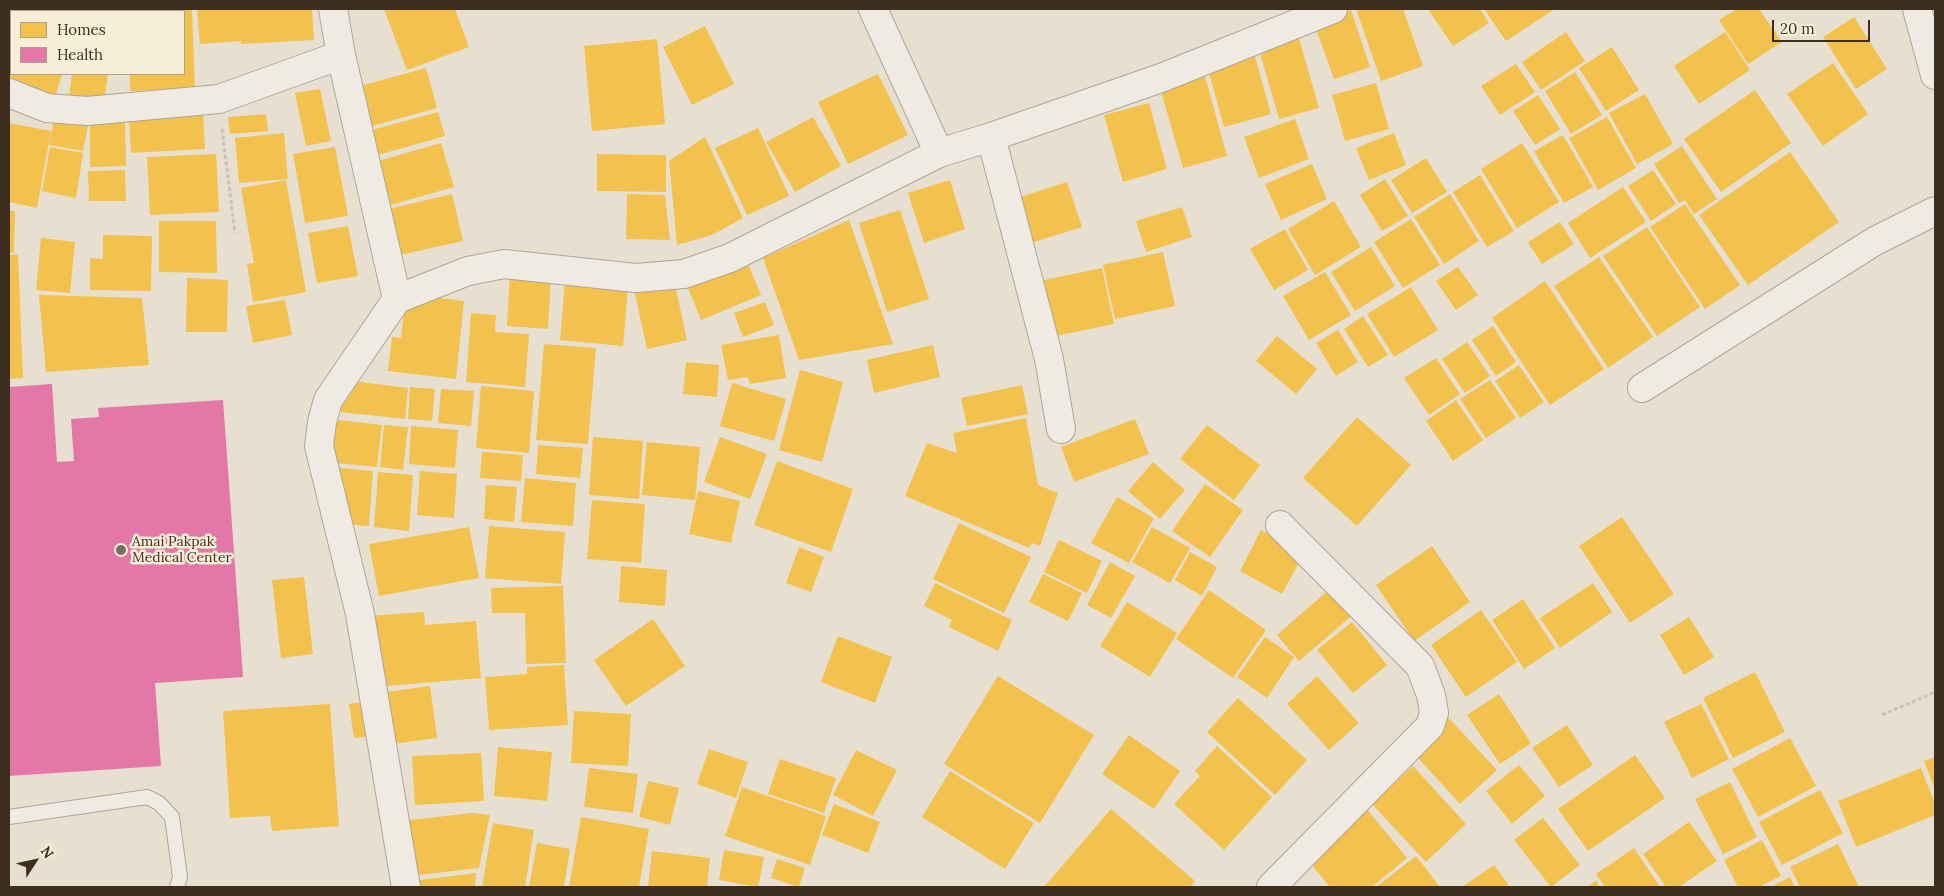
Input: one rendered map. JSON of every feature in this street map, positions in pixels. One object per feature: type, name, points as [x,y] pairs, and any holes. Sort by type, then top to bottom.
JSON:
[{"type":"street","points":[[333,9],[341,55],[397,300]]},
{"type":"street","points":[[873,9],[939,153]]},
{"type":"street","points":[[406,887],[360,614],[318,446],[328,400],[397,300],[468,271],[504,264],[636,278],[684,274],[730,258],[939,153],[1161,78],[1333,9]]},
{"type":"street","points":[[1917,9],[1935,75]]},
{"type":"street","points":[[9,93],[47,108],[87,111],[219,99],[341,55]]},
{"type":"street","points":[[991,137],[1049,359],[1061,428]]},
{"type":"street","points":[[1642,388],[1875,241],[1935,211]]},
{"type":"street","points":[[1271,887],[1430,726],[1434,713],[1431,695],[1420,666],[1280,524]]},
{"type":"lane","points":[[9,817],[148,797],[159,803],[172,817],[180,877],[178,887]]},
{"type":"path","points":[[219,99],[235,233]]},
{"type":"path","points":[[1882,715],[1935,692]]},
{"type":"building: Homes","points":[[9,9],[19,9],[10,10],[9,29]]},
{"type":"building: Homes","points":[[53,9],[113,9],[113,10]]},
{"type":"building: Homes","points":[[192,9],[195,89],[130,91],[130,75],[185,75],[184,10]]},
{"type":"building: Homes","points":[[197,9],[312,9],[314,40],[241,44],[241,41],[200,44]]},
{"type":"building: Homes","points":[[384,9],[455,9],[469,47],[407,70]]},
{"type":"building: Homes","points":[[1356,9],[1403,9],[1423,66],[1381,81]]},
{"type":"building: Homes","points":[[1428,9],[1480,9],[1489,23],[1453,46]]},
{"type":"building: Homes","points":[[1484,9],[1555,9],[1506,41]]},
{"type":"building: Homes","points":[[1736,9],[1759,9],[1782,42],[1748,64],[1719,20]]},
{"type":"building: Homes","points":[[1351,10],[1370,67],[1334,79],[1314,23]]},
{"type":"building: Homes","points":[[1854,17],[1887,69],[1856,89],[1823,37]]},
{"type":"building: Homes","points":[[705,26],[734,84],[692,105],[663,47]]},
{"type":"building: Homes","points":[[1566,32],[1585,61],[1541,90],[1522,62]]},
{"type":"building: Homes","points":[[1725,32],[1750,70],[1699,104],[1674,66]]},
{"type":"building: Homes","points":[[1298,35],[1319,108],[1279,119],[1258,46]]},
{"type":"building: Homes","points":[[657,39],[665,124],[592,131],[584,46]]},
{"type":"building: Homes","points":[[1612,47],[1639,90],[1606,111],[1579,68]]},
{"type":"building: Homes","points":[[1254,53],[1271,114],[1224,127],[1207,66]]},
{"type":"building: Homes","points":[[1833,63],[1868,114],[1823,146],[1787,94]]},
{"type":"building: Homes","points":[[1516,64],[1535,92],[1500,115],[1481,86]]},
{"type":"building: Homes","points":[[426,68],[437,108],[372,126],[360,86]]},
{"type":"building: Homes","points":[[1575,72],[1602,115],[1571,134],[1545,91]]},
{"type":"building: Homes","points":[[878,74],[908,135],[848,164],[818,102]]},
{"type":"building: Homes","points":[[10,75],[62,75],[55,97],[9,82]]},
{"type":"building: Homes","points":[[72,75],[108,75],[104,101],[69,97]]},
{"type":"building: Homes","points":[[1205,76],[1227,156],[1183,168],[1160,88]]},
{"type":"building: Homes","points":[[1376,83],[1389,129],[1345,141],[1332,95]]},
{"type":"building: Homes","points":[[320,89],[331,141],[306,146],[295,93]]},
{"type":"building: Homes","points":[[1755,90],[1791,143],[1721,192],[1684,139]]},
{"type":"building: Homes","points":[[1645,94],[1673,144],[1637,164],[1609,113]]},
{"type":"building: Homes","points":[[1538,95],[1560,129],[1535,145],[1513,111]]},
{"type":"building: Homes","points":[[1149,103],[1167,169],[1123,182],[1104,115]]},
{"type":"building: Homes","points":[[438,112],[445,136],[378,155],[372,130]]},
{"type":"building: Homes","points":[[203,114],[205,149],[131,153],[129,118]]},
{"type":"building: Homes","points":[[266,114],[268,131],[230,134],[228,117]]},
{"type":"building: Homes","points":[[813,117],[841,166],[795,192],[766,142]]},
{"type":"building: Homes","points":[[1607,117],[1636,168],[1598,190],[1569,138]]},
{"type":"building: Homes","points":[[54,119],[88,126],[83,151],[49,145]]},
{"type":"building: Homes","points":[[90,119],[125,119],[126,166],[90,167]]},
{"type":"building: Homes","points":[[1295,119],[1309,159],[1259,178],[1244,137]]},
{"type":"building: Homes","points":[[9,123],[51,131],[37,208],[9,202]]},
{"type":"building: Homes","points":[[758,128],[789,196],[747,215],[715,148]]},
{"type":"building: Homes","points":[[284,133],[288,179],[239,183],[235,138]]},
{"type":"building: Homes","points":[[1394,133],[1406,165],[1369,180],[1356,148]]},
{"type":"building: Homes","points":[[1563,135],[1593,187],[1564,203],[1534,151]]},
{"type":"building: Homes","points":[[705,137],[743,218],[712,235],[677,245],[669,161]]},
{"type":"building: Homes","points":[[441,143],[454,187],[391,205],[378,161]]},
{"type":"building: Homes","points":[[1522,143],[1559,202],[1517,228],[1481,169]]},
{"type":"building: Homes","points":[[1682,146],[1717,199],[1694,214],[1685,200],[1679,203],[1654,164]]},
{"type":"building: Homes","points":[[50,147],[83,153],[76,198],[42,191]]},
{"type":"building: Homes","points":[[335,147],[348,216],[305,223],[293,154]]},
{"type":"building: Homes","points":[[1790,152],[1839,222],[1748,285],[1699,215]]},
{"type":"building: Homes","points":[[216,154],[219,212],[150,215],[147,157]]},
{"type":"building: Homes","points":[[597,154],[666,155],[666,192],[597,191]]},
{"type":"building: Homes","points":[[1426,158],[1447,192],[1412,213],[1391,180]]},
{"type":"building: Homes","points":[[1312,164],[1327,199],[1281,220],[1265,184]]},
{"type":"building: Homes","points":[[125,170],[126,201],[89,201],[88,171]]},
{"type":"building: Homes","points":[[1653,170],[1676,204],[1651,221],[1628,186]]},
{"type":"building: Homes","points":[[1480,175],[1514,231],[1487,247],[1453,192]]},
{"type":"building: Homes","points":[[1385,179],[1408,216],[1382,231],[1360,195]]},
{"type":"building: Homes","points":[[286,180],[306,292],[253,302],[247,264],[254,263],[241,188]]},
{"type":"building: Homes","points":[[950,180],[965,229],[924,243],[908,193]]},
{"type":"building: Homes","points":[[1067,182],[1082,227],[1031,243],[1017,198]]},
{"type":"building: Homes","points":[[1623,187],[1646,222],[1590,258],[1568,223]]},
{"type":"building: Homes","points":[[452,194],[463,241],[395,256],[384,210]]},
{"type":"building: Homes","points":[[627,194],[665,195],[670,240],[626,239]]},
{"type":"building: Homes","points":[[1450,194],[1479,241],[1444,264],[1414,217]]},
{"type":"building: Homes","points":[[1334,201],[1361,247],[1315,275],[1288,229]]},
{"type":"building: Homes","points":[[1685,204],[1740,285],[1705,309],[1650,227]]},
{"type":"building: Homes","points":[[1182,207],[1192,237],[1146,252],[1136,221]]},
{"type":"building: Homes","points":[[900,210],[929,299],[887,312],[859,223]]},
{"type":"building: Homes","points":[[9,211],[15,211],[14,253],[9,252]]},
{"type":"building: Homes","points":[[1411,219],[1440,265],[1403,288],[1374,242]]},
{"type":"building: Homes","points":[[849,220],[893,344],[799,360],[763,258]]},
{"type":"building: Homes","points":[[159,221],[216,221],[217,273],[159,272]]},
{"type":"building: Homes","points":[[1560,222],[1574,244],[1542,264],[1528,242]]},
{"type":"building: Homes","points":[[348,226],[358,276],[317,283],[308,233]]},
{"type":"building: Homes","points":[[1647,227],[1700,307],[1657,336],[1603,256]]},
{"type":"building: Homes","points":[[1285,229],[1308,270],[1274,290],[1250,249]]},
{"type":"building: Homes","points":[[103,235],[152,236],[151,291],[90,290],[90,258],[103,259]]},
{"type":"building: Homes","points":[[41,238],[75,242],[70,293],[36,290]]},
{"type":"building: Homes","points":[[1371,247],[1395,286],[1355,311],[1331,272]]},
{"type":"building: Homes","points":[[1163,252],[1175,306],[1115,319],[1103,265]]},
{"type":"building: Homes","points":[[9,255],[18,255],[23,378],[9,379]]},
{"type":"building: Homes","points":[[1599,257],[1653,337],[1608,368],[1554,286]]},
{"type":"building: Homes","points":[[747,261],[761,295],[701,320],[687,285]]},
{"type":"building: Homes","points":[[1458,267],[1478,295],[1456,310],[1436,281]]},
{"type":"building: Homes","points":[[1102,268],[1114,324],[1056,336],[1044,280]]},
{"type":"building: Homes","points":[[1325,272],[1351,315],[1309,340],[1283,296]]},
{"type":"building: Homes","points":[[510,273],[551,277],[548,329],[507,326]]},
{"type":"building: Homes","points":[[187,278],[228,280],[227,332],[186,332]]},
{"type":"building: Homes","points":[[674,280],[687,340],[647,349],[634,289]]},
{"type":"building: Homes","points":[[1545,281],[1604,369],[1550,405],[1492,318]]},
{"type":"building: Homes","points":[[565,282],[628,288],[623,346],[560,340]]},
{"type":"building: Homes","points":[[1411,287],[1438,330],[1394,357],[1367,314]]},
{"type":"building: Homes","points":[[39,295],[142,298],[149,365],[46,372]]},
{"type":"building: Homes","points":[[424,296],[464,301],[456,379],[388,371],[392,337],[401,338],[404,310]]},
{"type":"building: Homes","points":[[285,300],[292,335],[253,343],[246,306]]},
{"type":"building: Homes","points":[[765,302],[774,325],[743,337],[734,313]]},
{"type":"building: Homes","points":[[471,313],[496,315],[495,332],[529,334],[525,387],[466,382]]},
{"type":"building: Homes","points":[[1363,316],[1388,355],[1368,367],[1344,329]]},
{"type":"building: Homes","points":[[1493,326],[1516,362],[1496,376],[1472,340]]},
{"type":"building: Homes","points":[[1338,330],[1358,362],[1336,376],[1316,343]]},
{"type":"building: Homes","points":[[779,335],[786,378],[750,384],[748,377],[728,380],[721,345]]},
{"type":"building: Homes","points":[[1277,336],[1317,369],[1296,394],[1256,361]]},
{"type":"building: Homes","points":[[1467,342],[1490,376],[1465,393],[1442,359]]},
{"type":"building: Homes","points":[[544,344],[596,348],[588,444],[536,440]]},
{"type":"building: Homes","points":[[933,345],[940,377],[874,393],[867,360]]},
{"type":"building: Homes","points":[[1436,358],[1460,394],[1429,415],[1404,378]]},
{"type":"building: Homes","points":[[686,362],[719,365],[717,397],[683,394]]},
{"type":"building: Homes","points":[[1519,365],[1544,402],[1520,418],[1495,381]]},
{"type":"building: Homes","points":[[800,370],[843,382],[822,462],[779,450]]},
{"type":"building: Homes","points":[[344,380],[408,388],[405,419],[341,412]]},
{"type":"building: Homes","points":[[1490,380],[1516,418],[1486,438],[1460,399]]},
{"type":"building: Homes","points":[[732,383],[786,399],[774,441],[720,426]]},
{"type":"building: Homes","points":[[1022,385],[1028,414],[967,426],[961,398]]},
{"type":"building: Homes","points":[[481,386],[534,391],[529,453],[476,448]]},
{"type":"building: Homes","points":[[410,387],[435,389],[432,421],[408,419]]},
{"type":"building: Homes","points":[[441,389],[474,391],[471,426],[438,423]]},
{"type":"building: Homes","points":[[1456,400],[1483,440],[1453,461],[1426,421]]},
{"type":"building: Homes","points":[[1357,417],[1411,465],[1357,526],[1303,478]]},
{"type":"building: Homes","points":[[1026,418],[1038,485],[1058,493],[1040,546],[1032,543],[1029,548],[905,496],[927,443],[957,453],[953,433]]},
{"type":"building: Homes","points":[[330,419],[382,425],[377,467],[325,462]]},
{"type":"building: Homes","points":[[1135,419],[1149,454],[1074,482],[1061,447]]},
{"type":"building: Homes","points":[[384,425],[408,427],[403,470],[380,467]]},
{"type":"building: Homes","points":[[1207,425],[1260,465],[1234,500],[1180,459]]},
{"type":"building: Homes","points":[[411,426],[458,430],[455,468],[409,464]]},
{"type":"building: Homes","points":[[593,437],[643,441],[639,499],[589,495]]},
{"type":"building: Homes","points":[[720,437],[767,454],[750,499],[704,482]]},
{"type":"building: Homes","points":[[647,442],[700,447],[695,500],[642,495]]},
{"type":"building: Homes","points":[[538,445],[583,448],[580,478],[536,474]]},
{"type":"building: Homes","points":[[482,452],[523,455],[521,481],[480,478]]},
{"type":"building: Homes","points":[[777,461],[853,489],[831,552],[754,525]]},
{"type":"building: Homes","points":[[1153,462],[1185,490],[1160,519],[1128,491]]},
{"type":"building: Homes","points":[[329,467],[373,471],[369,526],[344,524]]},
{"type":"building: Homes","points":[[420,471],[457,474],[454,518],[417,515]]},
{"type":"building: Homes","points":[[378,472],[413,475],[409,531],[374,527]]},
{"type":"building: Homes","points":[[525,478],[576,483],[573,526],[521,522]]},
{"type":"building: Homes","points":[[1205,484],[1243,510],[1210,557],[1172,531]]},
{"type":"building: Homes","points":[[486,485],[517,487],[514,522],[484,519]]},
{"type":"building: Homes","points":[[698,491],[740,501],[731,543],[689,534]]},
{"type":"building: Homes","points":[[1117,497],[1154,518],[1129,563],[1091,543]]},
{"type":"building: Homes","points":[[592,500],[645,504],[641,563],[587,559]]},
{"type":"building: Homes","points":[[1622,517],[1674,594],[1630,623],[1579,546]]},
{"type":"building: Homes","points":[[959,523],[1031,557],[1004,613],[933,579]]},
{"type":"building: Homes","points":[[489,526],[565,532],[561,584],[485,578]]},
{"type":"building: Homes","points":[[469,527],[479,578],[379,596],[369,544]]},
{"type":"building: Homes","points":[[1152,527],[1190,548],[1170,583],[1132,562]]},
{"type":"building: Homes","points":[[1261,530],[1304,553],[1282,594],[1240,571]]},
{"type":"building: Homes","points":[[1059,540],[1102,561],[1087,593],[1044,572]]},
{"type":"building: Homes","points":[[1432,546],[1470,602],[1414,641],[1376,585]]},
{"type":"building: Homes","points":[[799,547],[824,557],[811,592],[786,583]]},
{"type":"building: Homes","points":[[1190,552],[1217,567],[1202,596],[1175,580]]},
{"type":"building: Homes","points":[[1110,562],[1135,576],[1111,618],[1087,605]]},
{"type":"building: Homes","points":[[621,566],[667,570],[665,606],[619,602]]},
{"type":"building: Homes","points":[[1043,574],[1082,593],[1068,621],[1029,602]]},
{"type":"building: Homes","points":[[304,577],[313,654],[281,658],[272,580]]},
{"type":"building: Homes","points":[[935,583],[1012,620],[998,651],[949,627],[952,620],[924,606]]},
{"type":"building: Homes","points":[[1593,583],[1612,612],[1560,648],[1540,618]]},
{"type":"building: Homes","points":[[563,586],[566,663],[526,664],[525,613],[492,613],[491,588]]},
{"type":"building: Homes","points":[[1333,586],[1356,612],[1299,661],[1277,635]]},
{"type":"building: Homes","points":[[1209,590],[1266,630],[1233,678],[1176,639]]},
{"type":"building: Homes","points":[[1523,599],[1555,648],[1524,669],[1492,620]]},
{"type":"building: Homes","points":[[1127,602],[1177,633],[1150,677],[1100,646]]},
{"type":"building: Homes","points":[[1481,610],[1517,662],[1466,697],[1431,645]]},
{"type":"building: Homes","points":[[424,612],[425,625],[476,621],[481,678],[375,687],[369,616]]},
{"type":"building: Homes","points":[[1689,617],[1714,657],[1684,675],[1660,635]]},
{"type":"building: Homes","points":[[653,619],[685,666],[626,706],[594,660]]},
{"type":"building: Homes","points":[[1352,622],[1387,665],[1353,693],[1317,650]]},
{"type":"building: Homes","points":[[838,636],[892,657],[875,703],[821,682]]},
{"type":"building: Homes","points":[[1265,637],[1294,657],[1267,698],[1237,677]]},
{"type":"building: Homes","points":[[564,665],[568,725],[489,730],[485,677],[527,674],[527,667]]},
{"type":"building: Homes","points":[[1755,672],[1785,732],[1733,758],[1703,698]]},
{"type":"building: Homes","points":[[998,676],[1094,735],[1040,823],[944,764]]},
{"type":"building: Homes","points":[[1317,676],[1359,723],[1329,750],[1287,704]]},
{"type":"building: Homes","points":[[430,686],[437,738],[393,744],[386,692]]},
{"type":"building: Homes","points":[[1499,694],[1531,743],[1500,764],[1467,715]]},
{"type":"building: Homes","points":[[1238,698],[1307,760],[1275,795],[1207,732]]},
{"type":"building: Homes","points":[[369,701],[373,736],[354,738],[349,704]]},
{"type":"building: Homes","points":[[330,704],[339,826],[272,831],[270,816],[230,818],[223,711]]},
{"type":"building: Homes","points":[[1701,704],[1729,759],[1692,778],[1664,722]]},
{"type":"building: Homes","points":[[574,711],[631,714],[628,766],[571,763]]},
{"type":"building: Homes","points":[[1446,715],[1497,770],[1460,804],[1410,749]]},
{"type":"building: Homes","points":[[1567,725],[1593,765],[1559,787],[1532,748]]},
{"type":"building: Homes","points":[[1129,735],[1180,771],[1154,809],[1102,774]]},
{"type":"building: Homes","points":[[1790,738],[1816,786],[1758,817],[1732,769]]},
{"type":"building: Homes","points":[[1217,746],[1272,797],[1224,850],[1174,804],[1200,776],[1195,771]]},
{"type":"building: Homes","points":[[498,747],[552,752],[547,801],[494,796]]},
{"type":"building: Homes","points":[[709,749],[748,762],[736,798],[697,784]]},
{"type":"building: Homes","points":[[856,750],[897,770],[873,816],[833,795]]},
{"type":"building: Homes","points":[[481,753],[484,801],[415,805],[412,756]]},
{"type":"building: Homes","points":[[1635,755],[1665,798],[1588,851],[1558,809]]},
{"type":"building: Homes","points":[[1935,757],[1935,789],[1924,761]]},
{"type":"building: Homes","points":[[780,759],[836,778],[824,813],[768,794]]},
{"type":"building: Homes","points":[[1519,765],[1545,796],[1512,824],[1486,791]]},
{"type":"building: Homes","points":[[1413,766],[1466,824],[1426,862],[1372,804]]},
{"type":"building: Homes","points":[[589,768],[638,774],[633,813],[584,807]]},
{"type":"building: Homes","points":[[1921,768],[1935,804],[1935,815],[1856,847],[1838,801]]},
{"type":"building: Homes","points":[[950,771],[1034,823],[1005,869],[922,817]]},
{"type":"building: Homes","points":[[648,781],[679,788],[670,825],[639,817]]},
{"type":"building: Homes","points":[[1730,782],[1757,837],[1723,854],[1695,799]]},
{"type":"building: Homes","points":[[742,787],[826,816],[810,865],[725,836]]},
{"type":"building: Homes","points":[[1820,790],[1843,833],[1782,865],[1759,822]]},
{"type":"building: Homes","points":[[834,804],[880,822],[868,853],[822,835]]},
{"type":"building: Homes","points":[[1365,807],[1407,858],[1372,887],[1330,887],[1305,857]]},
{"type":"building: Homes","points":[[1111,809],[1195,881],[1190,887],[1044,887]]},
{"type":"building: Homes","points":[[472,813],[490,815],[479,868],[409,876],[402,821]]},
{"type":"building: Homes","points":[[581,817],[649,829],[639,887],[569,887]]},
{"type":"building: Homes","points":[[1543,818],[1580,865],[1551,887],[1514,840]]},
{"type":"building: Homes","points":[[1689,822],[1717,861],[1679,887],[1666,887],[1643,854]]},
{"type":"building: Homes","points":[[493,823],[534,830],[525,887],[482,887]]},
{"type":"building: Homes","points":[[1762,840],[1781,876],[1759,887],[1738,887],[1724,860]]},
{"type":"building: Homes","points":[[537,843],[570,849],[564,887],[529,887]]},
{"type":"building: Homes","points":[[1838,844],[1859,887],[1800,887],[1790,867]]},
{"type":"building: Homes","points":[[1634,848],[1660,887],[1605,887],[1596,874]]},
{"type":"building: Homes","points":[[724,850],[764,857],[758,887],[719,880]]},
{"type":"building: Homes","points":[[652,851],[710,858],[707,887],[648,887]]},
{"type":"building: Homes","points":[[1416,856],[1440,887],[1376,887]]},
{"type":"building: Homes","points":[[777,859],[805,868],[799,887],[771,878]]},
{"type":"building: Homes","points":[[1494,865],[1510,887],[1462,887]]},
{"type":"building: Homes","points":[[476,873],[475,887],[413,887],[412,881]]},
{"type":"building: Homes","points":[[1790,877],[1795,887],[1771,887]]},
{"type":"building: Homes","points":[[1596,881],[1600,887],[1587,887]]},
{"type":"building: Health","name":"Amai Pakpak Medical Center","points":[[52,384],[57,462],[74,461],[71,419],[99,417],[98,408],[223,400],[243,677],[155,683],[161,766],[9,776],[9,387]]},
{"type":"place","name":"Amai Pakpak Medical Center","points":[[121,550]]}]
